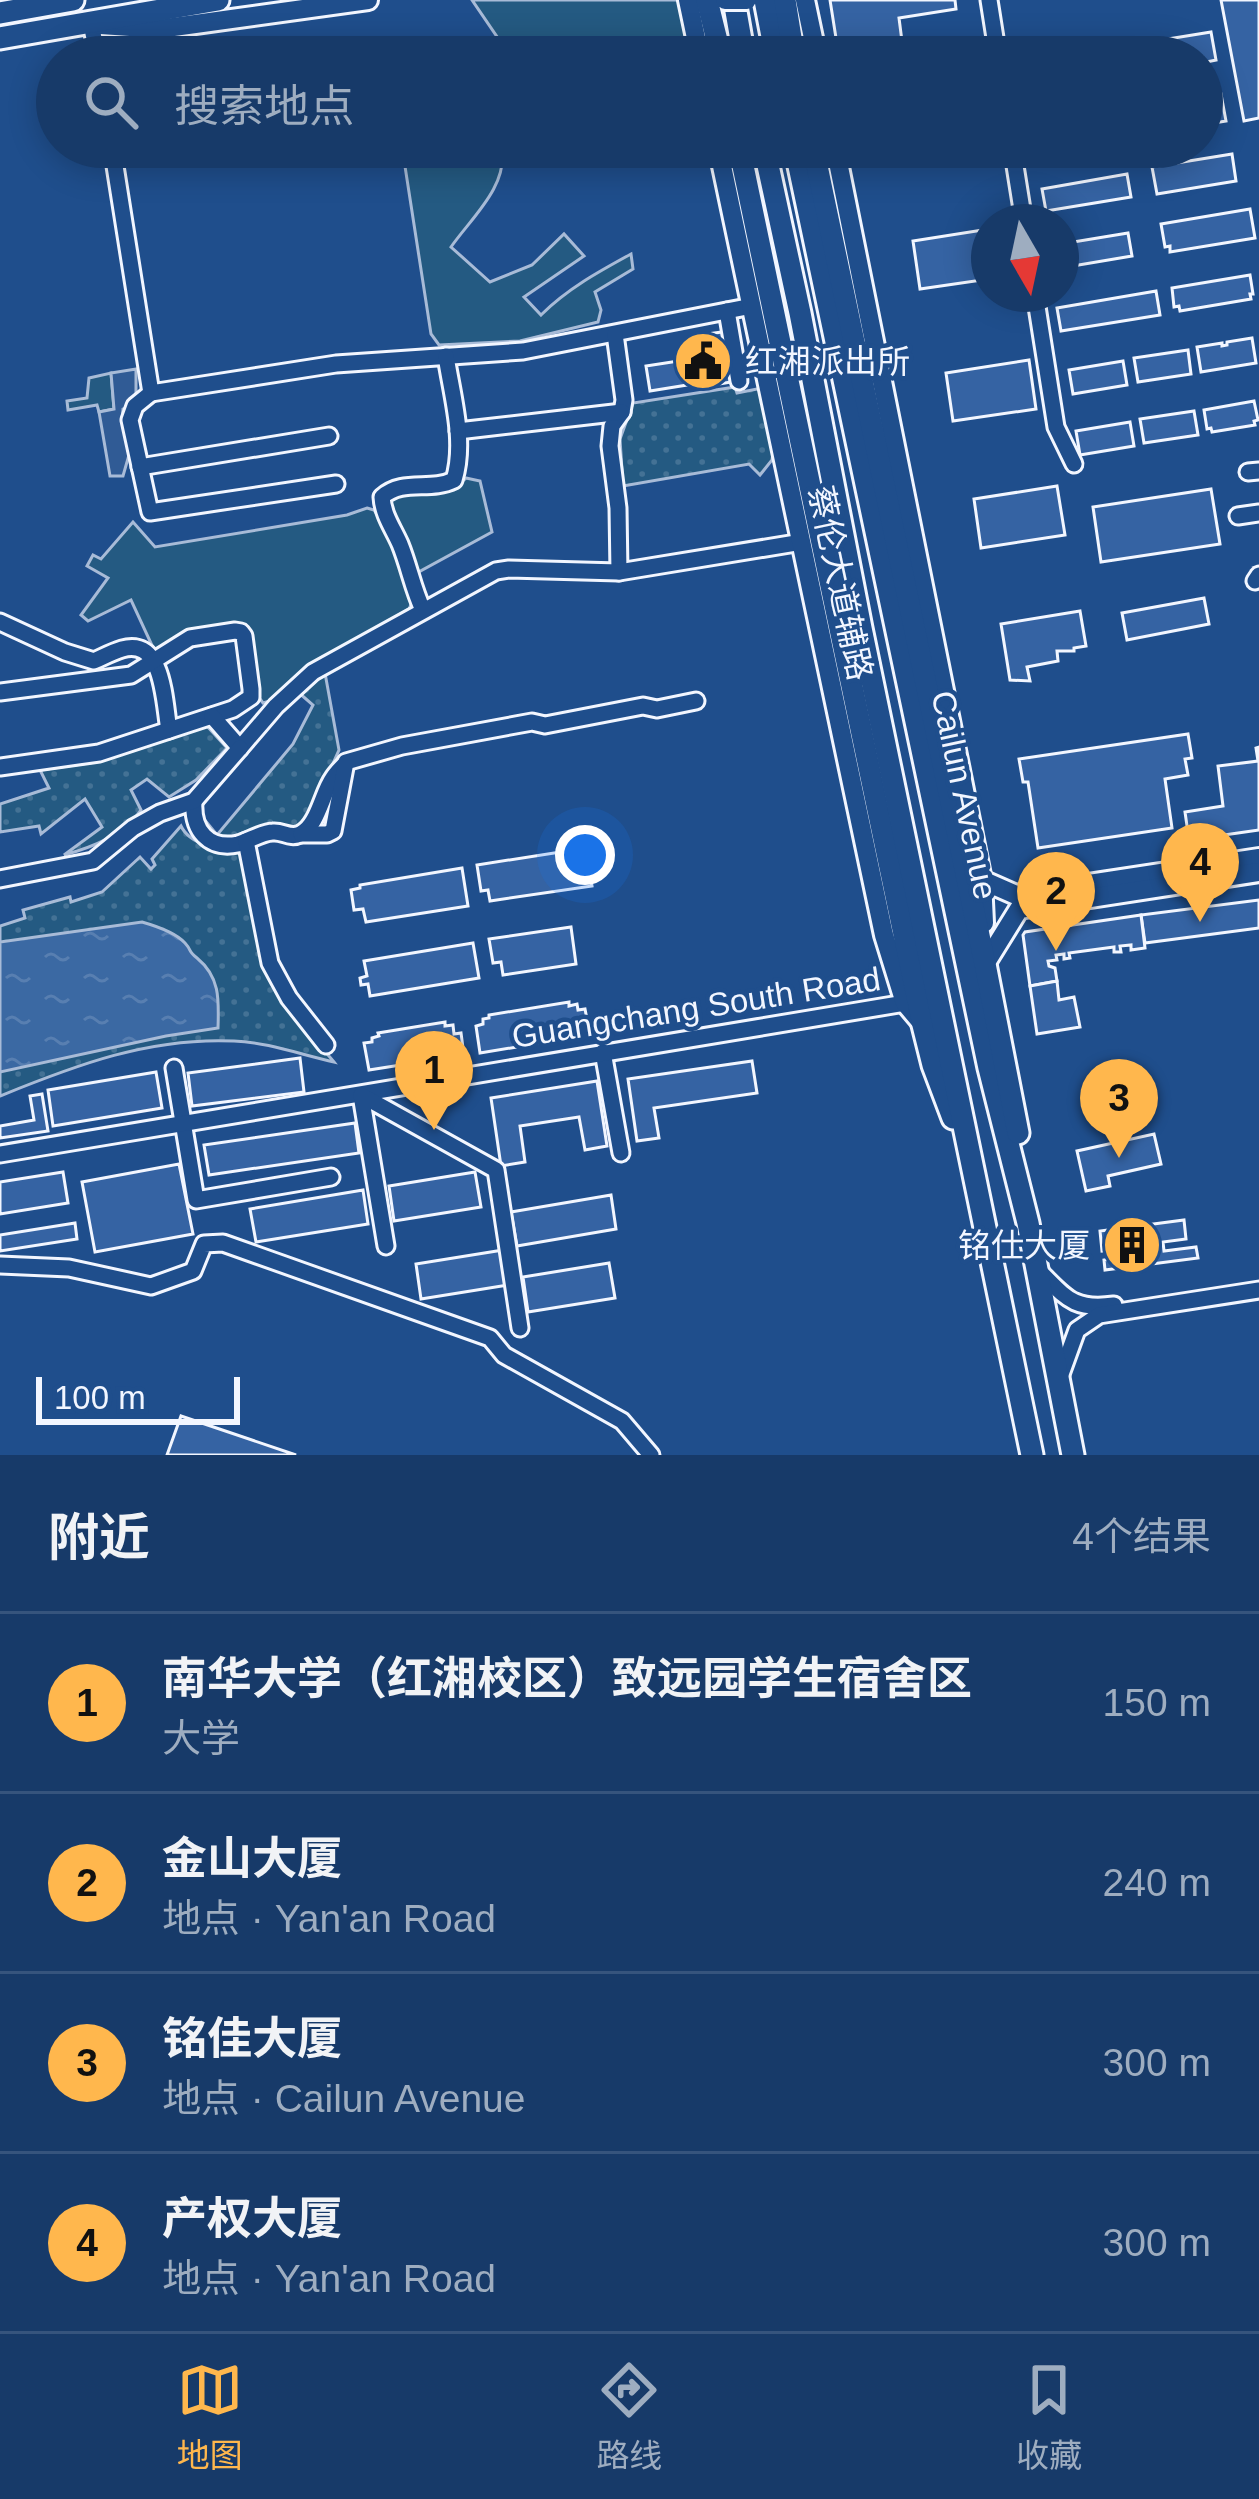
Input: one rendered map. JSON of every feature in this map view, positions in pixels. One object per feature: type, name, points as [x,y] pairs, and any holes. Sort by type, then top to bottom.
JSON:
[{"type":"highway","points":[[0,13],[73,0]]},
{"type":"highway","points":[[0,38],[218,0]]},
{"type":"highway","points":[[734,0],[740,36]]},
{"type":"highway","points":[[765,0],[772,36]]},
{"type":"highway","points":[[785,0],[791,36]]},
{"type":"highway","points":[[713,3],[718,36]]},
{"type":"highway","points":[[744,168],[922,1024],[976,1181]]},
{"type":"highway","name":"Cailun Avenue","points":[[769,168],[1032,1455]]},
{"type":"highway","name":"Cailun Avenue","points":[[799,168],[989,1068],[1028,1223],[1073,1455]]},
{"type":"highway","points":[[817,168],[1016,1117],[1028,1223]]},
{"type":"main road","points":[[91,24],[160,29],[368,0]]},
{"type":"main road","points":[[688,0],[696,36]]},
{"type":"main road","points":[[713,3],[747,0]]},
{"type":"main road","points":[[805,0],[813,36]]},
{"type":"main road","name":"蔡伦大道辅路","points":[[722,168],[884,935],[905,1003],[922,1024]]},
{"type":"main road","points":[[840,168],[982,880],[985,964]]},
{"type":"main road","points":[[982,880],[1016,895],[1259,858]]},
{"type":"main road","points":[[985,964],[1018,909],[1259,872]]},
{"type":"street","points":[[989,0],[995,36]]},
{"type":"street","points":[[91,24],[94,36]]},
{"type":"street","points":[[115,168],[151,393]]},
{"type":"street","points":[[1015,168],[1021,204]]},
{"type":"street","points":[[336,484],[150,512],[130,420],[136,406],[151,393],[336,364],[524,350],[752,306]]},
{"type":"street","points":[[727,311],[739,381]]},
{"type":"street","points":[[1038,312],[1056,427],[1074,464]]},
{"type":"street","points":[[615,334],[624,400],[612,426],[610,446],[619,572]]},
{"type":"street","points":[[423,610],[384,514],[382,497],[401,487],[454,480],[458,431],[446,356]]},
{"type":"street","points":[[458,431],[622,412]]},
{"type":"street","points":[[140,466],[329,436]]},
{"type":"street","points":[[1238,516],[1259,513]]},
{"type":"street","points":[[0,879],[93,861],[133,828],[194,801],[276,706],[313,672],[496,571],[619,572],[802,542]]},
{"type":"street","points":[[0,622],[94,661],[125,648],[148,652],[158,669],[169,730]]},
{"type":"street","points":[[0,692],[131,675],[190,638],[241,632],[250,698],[233,710],[99,753],[0,767]]},
{"type":"street","points":[[194,801],[203,838],[215,844],[234,845],[271,831],[290,836],[327,834],[333,831],[346,762],[402,746],[532,722],[545,725],[696,701]]},
{"type":"street","points":[[212,716],[240,748]]},
{"type":"street","points":[[246,841],[270,963],[289,998],[326,1045]]},
{"type":"street","name":"Guangchang South Road","points":[[0,1154],[905,1003]]},
{"type":"street","points":[[603,1052],[620,1153]]},
{"type":"street","points":[[174,1068],[196,1200],[331,1177]]},
{"type":"street","points":[[361,1095],[386,1246]]},
{"type":"street","points":[[361,1095],[496,1170],[520,1328]]},
{"type":"street","points":[[0,1265],[69,1268],[152,1286],[193,1271],[204,1244],[224,1243],[490,1338],[504,1355],[622,1421],[651,1455]]},
{"type":"street","points":[[1037,1270],[1073,1304],[1099,1307],[1259,1286]]},
{"type":"street","points":[[1059,1380],[1077,1330],[1100,1315],[1259,1286]]},
{"type":"green space","points":[[472,0],[678,0],[686,36],[496,36]]},
{"type":"green space","points":[[405,168],[501,168],[494,188],[451,247],[490,282],[532,265],[564,234],[584,256],[524,297],[541,315],[572,289],[631,254],[633,269],[595,292],[601,310],[598,322],[520,341],[439,345],[431,334]]},
{"type":"green space","points":[[111,373],[114,409],[99,412],[97,405],[68,410],[67,401],[87,398],[89,378]]},
{"type":"green space","points":[[735,387],[737,393],[762,388],[773,453],[760,475],[749,464],[623,486],[620,439],[633,403]]},
{"type":"green space","points":[[466,478],[480,481],[492,532],[413,575],[388,506],[392,497],[459,484]]},
{"type":"green space","points":[[367,508],[388,529],[412,602],[409,609],[303,671],[273,700],[263,703],[255,692],[241,626],[195,629],[155,652],[131,600],[88,621],[81,615],[108,578],[87,566],[93,555],[101,559],[133,522],[155,547]]},
{"type":"green space","points":[[325,673],[339,750],[306,824],[298,832],[213,840],[199,813],[217,835],[293,744],[313,705],[298,692]]},
{"type":"green space","points":[[206,725],[227,748],[196,780],[169,797],[147,779],[131,790],[141,810],[107,839],[64,855],[102,827],[85,799],[41,834],[39,826],[0,832],[0,804],[49,788],[40,770],[96,762]]},
{"type":"green space","points":[[181,826],[198,842],[243,854],[256,932],[274,989],[334,1062],[246,1042],[173,1044],[85,1064],[0,1096],[0,926],[25,918],[23,910],[102,892],[140,857],[151,869],[152,859]]},
{"type":"shaded area","points":[[136,369],[136,394],[131,406],[123,409],[122,419],[129,455],[123,476],[110,476],[99,412],[114,409],[111,373]]},
{"type":"water","points":[[142,922],[181,939],[205,965],[218,998],[218,1028],[0,1072],[0,942]]},
{"type":"building","points":[[830,0],[955,0],[956,9],[899,18],[901,36],[836,36]]},
{"type":"building","points":[[1221,0],[1259,0],[1259,118],[1244,121]]},
{"type":"building","points":[[1232,154],[1236,181],[1157,194],[1152,168],[1223,168],[1223,155]]},
{"type":"building","points":[[1127,174],[1131,197],[1079,206],[1045,204],[1042,189]]},
{"type":"building","points":[[1250,209],[1255,238],[1170,252],[1170,246],[1165,247],[1161,224]]},
{"type":"building","points":[[971,232],[971,282],[920,289],[913,241]]},
{"type":"building","points":[[1128,233],[1132,256],[1079,265],[1079,241]]},
{"type":"building","points":[[1250,275],[1251,299],[1180,311],[1179,306],[1174,307],[1172,288]]},
{"type":"building","points":[[1156,291],[1160,315],[1061,331],[1058,312],[1079,312],[1079,304]]},
{"type":"building","name":"红湘派出所","points":[[722,332],[731,382],[650,391],[646,366],[711,356],[707,334]]},
{"type":"building","points":[[1252,338],[1256,363],[1201,372],[1197,347]]},
{"type":"building","points":[[1188,350],[1191,374],[1138,382],[1134,358]]},
{"type":"building","points":[[1029,360],[1036,409],[953,421],[946,373]]},
{"type":"building","points":[[1123,361],[1127,385],[1073,394],[1069,370]]},
{"type":"building","points":[[1254,401],[1255,425],[1207,429],[1204,410]]},
{"type":"building","points":[[1194,411],[1198,435],[1144,443],[1140,419]]},
{"type":"building","points":[[1130,422],[1134,446],[1080,455],[1076,431]]},
{"type":"building","points":[[1057,486],[1065,535],[981,548],[974,499]]},
{"type":"building","points":[[1211,489],[1220,544],[1101,562],[1093,507]]},
{"type":"building","points":[[1204,598],[1209,624],[1127,640],[1122,613]]},
{"type":"building","points":[[1080,611],[1086,646],[1057,651],[1058,661],[1027,667],[1030,681],[1010,680],[1001,624]]},
{"type":"building","points":[[1188,734],[1192,758],[1185,759],[1188,775],[1165,779],[1172,828],[1038,848],[1028,782],[1023,782],[1019,759]]},
{"type":"building","points":[[1259,747],[1259,830],[1189,840],[1185,812],[1223,806],[1218,766],[1258,761]]},
{"type":"building","points":[[586,848],[592,886],[490,901],[488,890],[481,891],[477,865]]},
{"type":"building","points":[[462,868],[468,906],[366,922],[363,909],[354,910],[351,890],[360,885]]},
{"type":"building","points":[[1259,900],[1259,928],[1145,943],[1141,915]]},
{"type":"building","points":[[1141,915],[1145,948],[1120,946],[1121,952],[1114,952],[1114,947],[1069,953],[1070,958],[1064,959],[1064,954],[1056,955],[1057,960],[1048,961],[1057,981],[1030,986],[1025,932]]},
{"type":"building","points":[[571,927],[576,964],[503,975],[501,962],[493,963],[489,939]]},
{"type":"building","points":[[473,943],[479,978],[370,996],[368,984],[361,985],[360,978],[367,976],[364,961]]},
{"type":"building","points":[[1057,981],[1059,1000],[1074,997],[1080,1027],[1037,1034],[1030,986]]},
{"type":"building","points":[[569,1002],[569,1006],[577,1004],[578,1010],[585,1009],[590,1035],[480,1053],[476,1026],[489,1015]]},
{"type":"building","points":[[445,1022],[445,1026],[453,1025],[454,1034],[461,1033],[464,1055],[369,1070],[364,1043],[372,1042],[378,1033]]},
{"type":"building","points":[[300,1058],[304,1092],[192,1106],[188,1073]]},
{"type":"building","points":[[752,1061],[757,1093],[654,1108],[659,1138],[637,1141],[628,1079]]},
{"type":"building","points":[[156,1072],[162,1108],[53,1126],[48,1090]]},
{"type":"building","points":[[597,1081],[607,1146],[585,1150],[579,1117],[520,1126],[525,1162],[501,1166],[491,1098]]},
{"type":"building","points":[[42,1094],[48,1131],[0,1138],[0,1126],[34,1120],[30,1096]]},
{"type":"building","points":[[355,1123],[359,1153],[209,1175],[204,1145]]},
{"type":"building","points":[[1154,1134],[1161,1164],[1108,1176],[1110,1186],[1086,1191],[1077,1151]]},
{"type":"building","points":[[179,1164],[193,1234],[95,1252],[82,1182]]},
{"type":"building","points":[[63,1172],[68,1203],[0,1214],[0,1182]]},
{"type":"building","points":[[475,1172],[481,1207],[394,1221],[389,1186]]},
{"type":"building","points":[[363,1190],[368,1224],[256,1242],[250,1209]]},
{"type":"building","points":[[611,1195],[616,1229],[517,1246],[511,1212]]},
{"type":"building","name":"铭仕大厦","points":[[1184,1220],[1186,1239],[1163,1242],[1164,1251],[1196,1247],[1198,1258],[1105,1270],[1104,1260],[1132,1256],[1131,1247],[1102,1251],[1100,1231]]},
{"type":"building","points":[[75,1223],[77,1239],[0,1251],[0,1235]]},
{"type":"building","points":[[503,1250],[508,1285],[421,1299],[416,1264]]},
{"type":"building","points":[[609,1263],[615,1298],[528,1312],[523,1277]]},
{"type":"building","points":[[181,1416],[296,1455],[167,1455]]},
{"type":"place","name":"红湘派出所","points":[[703,361]]},
{"type":"place","name":"产权大厦","points":[[1200,922]]},
{"type":"place","name":"金山大厦","points":[[1056,951]]},
{"type":"place","name":"南华大学（红湘校区）致远园学生宿舍区","points":[[434,1130]]},
{"type":"place","name":"铭佳大厦","points":[[1119,1158]]},
{"type":"place","name":"铭仕大厦","points":[[1132,1245]]}]
